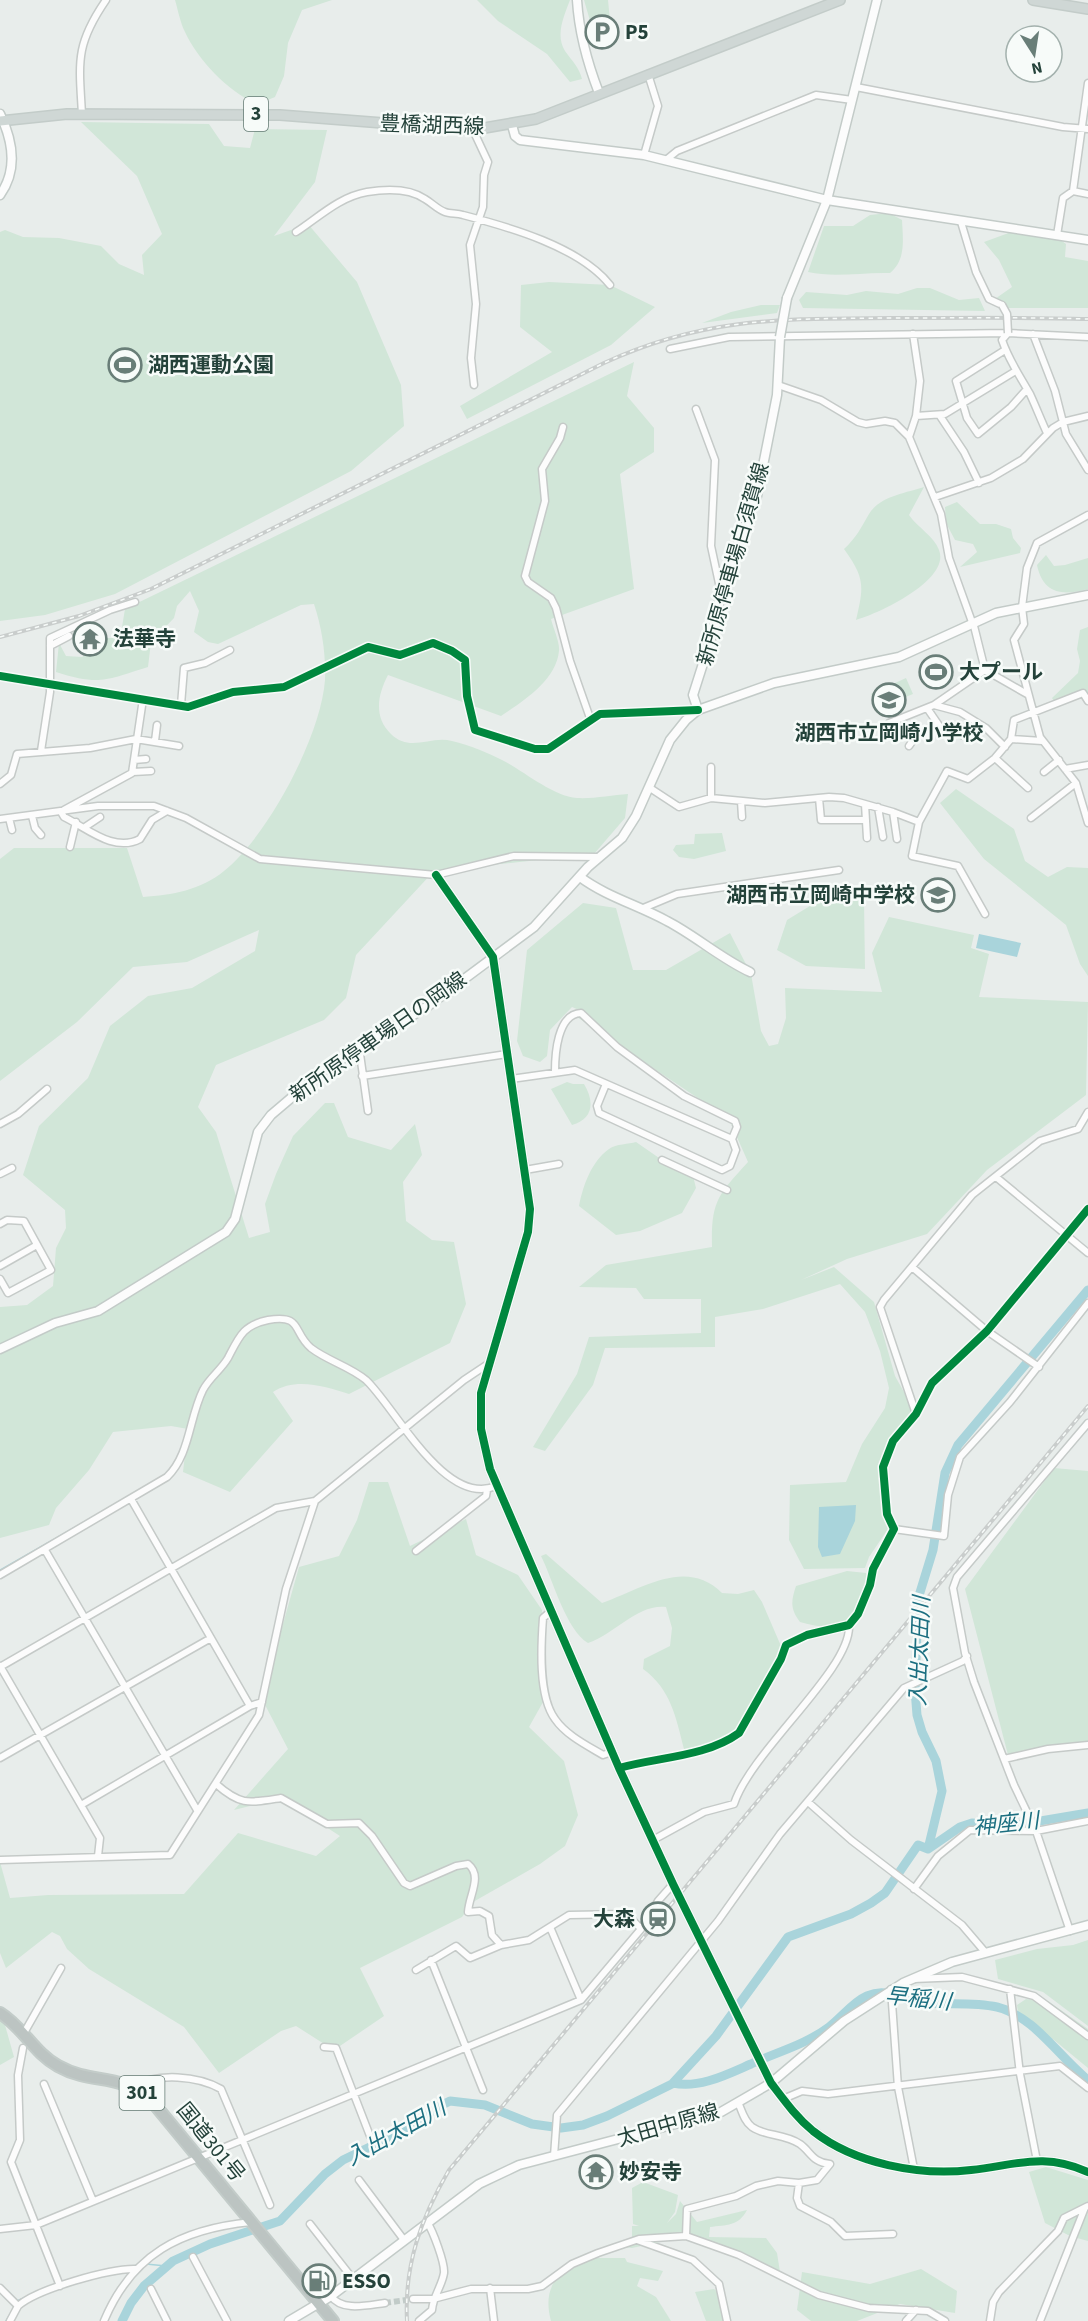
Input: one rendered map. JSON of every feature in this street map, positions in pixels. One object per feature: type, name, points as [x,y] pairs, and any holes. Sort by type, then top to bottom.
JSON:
[{"type":"highway","name":"国道301号","points":[[0,2013],[24,2033],[41,2055],[63,2069],[82,2075],[114,2079],[134,2087],[155,2105],[333,2321]]},
{"type":"main road","points":[[577,0],[581,39],[599,93]]},
{"type":"main road","name":"豊橋湖西線","points":[[1,118],[82,114],[280,115],[473,130],[512,125],[536,119],[840,0]]},
{"type":"main road","name":"新所原停車場白須賀線","points":[[698,710],[693,695],[706,658],[732,554],[757,496],[778,385],[780,337],[787,298],[827,200],[877,0]]},
{"type":"main road","points":[[1033,0],[1088,9]]},
{"type":"main road","points":[[0,195],[8,183],[12,168],[12,150],[1,118]]},
{"type":"main road","points":[[512,125],[515,136],[520,140],[644,155],[827,200],[1088,240]]},
{"type":"main road","name":"新所原停車場日の岡線","points":[[0,1350],[55,1323],[98,1311],[226,1232],[236,1219],[258,1132],[271,1115],[300,1089],[359,1047],[428,1006],[534,927],[599,857],[622,838],[650,788],[670,741],[698,710],[774,683],[899,657],[973,622],[1022,607],[1088,595]]},
{"type":"main road","points":[[435,875],[493,957],[530,1209],[528,1232],[481,1393],[481,1429],[491,1488],[550,1612],[673,1884],[771,2083],[783,2100],[815,2133],[849,2153],[914,2169],[945,2173],[1054,2160],[1088,2172]]},
{"type":"main road","points":[[580,877],[602,893],[679,927],[725,960],[750,972]]},
{"type":"main road","name":"太田中原線","points":[[289,2321],[331,2296],[427,2222],[479,2184],[499,2173],[554,2156],[705,2117],[771,2083],[843,2021],[891,1989],[952,1962],[1088,1925]]},
{"type":"street","points":[[82,114],[79,55],[82,40],[88,25],[106,0]]},
{"type":"street","points":[[644,155],[658,106],[648,74]]},
{"type":"street","points":[[1057,235],[1063,198],[1073,191],[1085,129],[1088,83]]},
{"type":"street","points":[[856,87],[1063,127],[1085,129]]},
{"type":"street","points":[[666,160],[677,152],[816,95],[852,100]]},
{"type":"street","points":[[473,130],[488,162],[484,175],[483,207],[470,246],[476,304],[471,358],[474,385]]},
{"type":"street","points":[[296,232],[336,203],[352,196],[376,191],[402,190],[415,193],[446,212],[538,239],[558,248],[592,267],[610,285]]},
{"type":"street","points":[[1073,191],[1088,194]]},
{"type":"street","points":[[961,222],[976,272],[989,299],[1002,305],[1006,314],[1008,333],[1002,340],[1005,350],[1014,372],[1027,389],[1047,433]]},
{"type":"street","points":[[670,349],[729,337],[1008,333],[1088,338]]},
{"type":"street","points":[[909,437],[916,417],[920,381],[913,334]]},
{"type":"street","points":[[1033,334],[1055,391],[1063,422],[1077,456],[1088,470]]},
{"type":"street","points":[[1005,350],[956,381],[967,418],[978,434],[1011,407],[1027,389]]},
{"type":"street","points":[[916,417],[940,416],[1014,372]]},
{"type":"street","points":[[778,385],[821,400],[858,422],[896,423],[909,437],[941,514],[949,558],[973,622],[985,670],[1027,694]]},
{"type":"street","points":[[696,410],[715,460],[711,546],[721,594]]},
{"type":"street","points":[[940,416],[964,452],[979,483]]},
{"type":"street","points":[[935,497],[979,483],[1014,466],[1032,451],[1047,433],[1063,422],[1088,416]]},
{"type":"street","points":[[563,427],[554,450],[542,468],[545,501],[525,576],[528,582],[551,598],[556,608],[570,661],[590,718]]},
{"type":"street","points":[[1088,515],[1037,543],[1027,568],[1022,607],[1024,624],[1014,640],[1027,694],[1042,741],[1076,783],[1088,823]]},
{"type":"street","points":[[41,751],[51,684],[50,638],[58,632],[135,602]]},
{"type":"street","points":[[50,646],[69,636]]},
{"type":"street","points":[[0,676],[188,706],[233,692],[284,687],[368,647],[400,655],[434,643],[465,660],[467,696],[475,730],[535,749],[548,749],[590,718],[600,714],[622,711],[698,710]]},
{"type":"street","points":[[184,668],[205,663],[230,650]]},
{"type":"street","points":[[181,660],[184,668],[181,705]]},
{"type":"street","points":[[884,730],[889,723],[934,705],[985,670]]},
{"type":"street","points":[[985,914],[958,866],[912,856],[919,822],[947,771],[968,779],[1005,747],[1011,739],[1014,720],[1083,693],[1088,698]]},
{"type":"street","points":[[61,813],[77,801],[126,779],[133,772],[143,699]]},
{"type":"street","points":[[934,705],[960,712],[979,724],[1005,747]]},
{"type":"street","points":[[927,708],[940,727],[967,736],[972,735],[979,724]]},
{"type":"street","points":[[909,746],[919,732],[927,736],[934,720]]},
{"type":"street","points":[[154,741],[157,725]]},
{"type":"street","points":[[0,784],[11,775],[17,754],[90,748],[136,738],[179,746]]},
{"type":"street","points":[[1011,739],[1042,741]]},
{"type":"street","points":[[995,758],[1028,788]]},
{"type":"street","points":[[134,760],[146,759]]},
{"type":"street","points":[[1044,772],[1059,760]]},
{"type":"street","points":[[1065,769],[1088,765]]},
{"type":"street","points":[[711,767],[711,798]]},
{"type":"street","points":[[133,772],[151,771]]},
{"type":"street","points":[[1031,818],[1076,783]]},
{"type":"street","points":[[650,788],[679,807],[711,798],[765,802],[841,798],[878,807],[919,822]]},
{"type":"street","points":[[819,798],[821,820],[866,820]]},
{"type":"street","points":[[741,801],[742,817]]},
{"type":"street","points":[[865,804],[867,838]]},
{"type":"street","points":[[0,819],[111,805],[154,806],[260,859],[435,875],[514,856],[599,857]]},
{"type":"street","points":[[878,807],[883,837]]},
{"type":"street","points":[[61,813],[110,842],[126,844],[140,839],[152,820],[167,811]]},
{"type":"street","points":[[893,812],[897,839]]},
{"type":"street","points":[[32,816],[35,828],[40,835]]},
{"type":"street","points":[[85,826],[100,817]]},
{"type":"street","points":[[9,818],[12,830]]},
{"type":"street","points":[[70,847],[76,822]]},
{"type":"street","points":[[641,909],[677,894],[839,870]]},
{"type":"street","points":[[555,1072],[560,1030],[573,1015],[581,1013],[617,1047],[684,1096],[735,1121],[737,1127],[732,1139],[736,1150],[730,1166],[722,1170],[599,1113],[597,1106],[606,1084]]},
{"type":"street","points":[[359,1047],[368,1111]]},
{"type":"street","points":[[362,1076],[507,1054]]},
{"type":"street","points":[[511,1079],[575,1070],[732,1139]]},
{"type":"street","points":[[0,1124],[18,1114],[47,1089]]},
{"type":"street","points":[[916,1414],[880,1307],[972,1195],[1040,1141],[1078,1129],[1088,1112]]},
{"type":"street","points":[[662,1160],[727,1190]]},
{"type":"street","points":[[525,1170],[559,1164]]},
{"type":"street","points":[[0,1174],[12,1168]]},
{"type":"street","points":[[996,1177],[1088,1253]]},
{"type":"street","points":[[894,1529],[887,1514],[883,1467],[893,1441],[916,1414],[932,1383],[987,1331],[1088,1209]]},
{"type":"street","points":[[0,1224],[7,1220],[24,1221],[51,1270],[8,1293],[0,1279]]},
{"type":"street","points":[[0,1266],[37,1245]]},
{"type":"street","points":[[912,1267],[987,1331],[1038,1367]]},
{"type":"street","points":[[894,1529],[944,1536],[948,1495],[960,1457],[1038,1367],[1088,1303]]},
{"type":"street","points":[[0,1575],[131,1499],[175,1470],[203,1389],[227,1359],[245,1328],[256,1322],[274,1319],[289,1319],[295,1322],[308,1346],[365,1380],[430,1459],[462,1484],[491,1488],[486,1496],[417,1551]]},
{"type":"street","points":[[98,1856],[100,1838],[0,1667],[276,1508],[315,1501],[403,1429],[488,1364]]},
{"type":"street","points":[[1070,1931],[1036,1831],[1004,1759],[967,1656],[953,1588],[957,1578],[1088,1423]]},
{"type":"street","points":[[131,1499],[250,1706]]},
{"type":"street","points":[[0,1860],[170,1855],[249,1733],[262,1702],[286,1588],[315,1501]]},
{"type":"street","points":[[620,1768],[708,1748],[729,1740],[739,1733],[782,1659],[786,1645],[807,1635],[849,1625],[858,1614],[870,1585],[873,1569],[894,1529]]},
{"type":"street","points":[[45,1550],[197,1810]]},
{"type":"street","points":[[550,1612],[543,1618],[541,1656],[548,1704],[554,1718],[569,1734],[603,1755],[612,1752]]},
{"type":"street","points":[[653,1840],[704,1812],[734,1804],[753,1767],[840,1659],[849,1635],[849,1625]]},
{"type":"street","points":[[0,1758],[41,1737],[211,1638]]},
{"type":"street","points":[[554,2156],[557,2115],[701,1941],[780,1834],[904,1688],[963,1661],[967,1656]]},
{"type":"street","points":[[81,1805],[250,1706],[262,1702]]},
{"type":"street","points":[[1004,1759],[1048,1749],[1088,1745]]},
{"type":"street","points":[[216,1784],[237,1801],[262,1802],[281,1798],[327,1824],[359,1823],[404,1882],[410,1886],[456,1866],[468,1864],[474,1869],[476,1877],[468,1911],[480,1911],[489,1916],[492,1935],[501,1946]]},
{"type":"street","points":[[808,1802],[887,1868],[962,1925],[985,1952]]},
{"type":"street","points":[[914,1889],[938,1856],[970,1830],[1036,1831],[1088,1821]]},
{"type":"street","points":[[0,2229],[36,2225],[581,2000],[640,1929],[658,1901],[673,1884]]},
{"type":"street","points":[[417,1970],[456,1946],[470,1958],[501,1946],[529,1940],[569,1915],[596,1912],[603,1916],[627,1914],[640,1929]]},
{"type":"street","points":[[550,1927],[581,2000]]},
{"type":"street","points":[[431,1960],[468,2047],[483,2090]]},
{"type":"street","points":[[24,2033],[61,1968]]},
{"type":"street","points":[[911,1979],[962,1977],[1034,1996],[1088,2036]]},
{"type":"street","points":[[891,1989],[898,2087],[914,2169]]},
{"type":"street","points":[[1010,1989],[1020,2072],[1037,2161]]},
{"type":"street","points":[[324,2047],[336,2048],[370,2136]]},
{"type":"street","points":[[23,2048],[18,2076],[20,2140],[11,2162],[60,2286]]},
{"type":"street","points":[[783,2100],[802,2091],[828,2094],[1060,2066],[1088,2088]]},
{"type":"street","points":[[134,2087],[151,2080],[176,2078],[221,2089],[270,2205]]},
{"type":"street","points":[[44,2084],[93,2201]]},
{"type":"street","points":[[686,2235],[687,2208],[736,2196],[756,2186],[778,2181],[799,2183],[817,2180],[830,2164],[819,2162],[810,2156],[802,2145],[783,2134],[771,2134],[751,2126],[746,2121],[738,2102]]},
{"type":"street","points":[[359,2180],[404,2240]]},
{"type":"street","points":[[799,2183],[797,2198],[800,2206],[831,2222],[845,2236],[893,2234]]},
{"type":"street","points":[[990,2321],[993,2302],[999,2292],[1058,2231],[1064,2218],[1086,2208]]},
{"type":"street","points":[[1040,2321],[1086,2208]]},
{"type":"street","points":[[104,2321],[115,2298],[136,2269],[154,2253],[187,2235],[204,2229],[251,2222]]},
{"type":"street","points":[[419,2321],[432,2310],[433,2298],[444,2271],[434,2233],[427,2222]]},
{"type":"street","points":[[310,2224],[353,2279]]},
{"type":"street","points":[[413,2299],[433,2298],[490,2288],[528,2289],[542,2286],[578,2261],[637,2240],[686,2235],[739,2255],[819,2295],[869,2308],[928,2311],[945,2321]]},
{"type":"street","points":[[637,2240],[693,2260],[718,2284],[727,2321]]},
{"type":"street","points":[[193,2258],[227,2321]]},
{"type":"street","points":[[10,2321],[18,2306],[39,2293],[123,2269],[136,2269]]},
{"type":"street","points":[[0,2288],[18,2306]]},
{"type":"street","points":[[490,2288],[494,2321]]},
{"type":"street","points":[[151,2289],[167,2321]]},
{"type":"street","points":[[331,2296],[334,2300],[352,2306],[385,2303]]},
{"type":"street","points":[[906,2321],[916,2310]]},
{"type":"green space","points":[[175,0],[332,0],[302,10],[288,43],[284,76],[275,97],[258,104],[226,84],[198,54],[185,32]]},
{"type":"green space","points":[[477,0],[570,0],[565,12],[561,39],[565,51],[582,79],[570,82],[547,54],[498,21]]},
{"type":"green space","name":"P5","points":[[584,0],[608,0],[612,42],[597,45]]},
{"type":"green space","points":[[81,122],[209,124],[224,146],[250,148],[255,129],[327,130],[315,182],[274,236],[308,224],[357,282],[401,385],[404,426],[351,471],[115,594],[45,615],[0,621],[0,232],[5,230],[23,237],[59,238],[101,246],[119,264],[144,275],[142,255],[162,234],[137,176]]},
{"type":"green space","points":[[889,213],[902,220],[903,235],[899,262],[890,273],[838,275],[808,272],[824,226],[853,226],[870,215]]},
{"type":"green space","points":[[1014,231],[1062,241],[1066,244],[1065,257],[1088,261],[1088,308],[1005,308],[992,301],[1012,287],[999,260],[984,242]]},
{"type":"green space","points":[[549,282],[610,285],[655,307],[611,345],[467,419],[460,406],[552,352],[520,327],[521,285]]},
{"type":"green space","points":[[917,288],[930,288],[959,300],[979,298],[985,311],[803,308],[799,300],[806,292],[847,295],[866,291],[898,294]]},
{"type":"green space","points":[[761,305],[780,305],[777,313],[702,323],[731,312]]},
{"type":"green space","points":[[634,362],[627,396],[654,428],[654,452],[620,474],[634,589],[551,619],[559,647],[557,662],[552,672],[537,689],[501,716],[388,675],[379,705],[385,727],[398,740],[413,743],[444,740],[465,745],[504,761],[558,793],[568,796],[589,798],[628,794],[625,818],[594,854],[434,871],[356,955],[346,998],[324,1020],[216,1065],[198,1107],[216,1132],[249,1238],[270,1232],[265,1204],[276,1174],[293,1136],[325,1103],[334,1103],[348,1137],[391,1150],[415,1124],[422,1155],[403,1182],[406,1221],[432,1240],[454,1242],[466,1304],[450,1343],[349,1394],[310,1384],[291,1385],[273,1392],[293,1421],[230,1492],[183,1472],[188,1429],[171,1426],[113,1432],[89,1470],[56,1508],[49,1525],[0,1538],[0,1307],[27,1305],[53,1286],[56,1248],[66,1228],[65,1210],[23,1175],[39,1126],[88,1078],[110,1026],[148,996],[192,988],[255,951],[259,930],[187,962],[133,967],[77,1022],[0,1081],[0,859],[14,848],[127,848],[143,897],[175,893],[206,883],[224,871],[241,855],[258,834],[290,783],[314,729],[325,680],[323,641],[314,604],[301,605],[218,644],[208,642],[194,632],[199,611],[190,591],[177,606],[174,618],[151,642],[148,667],[103,680],[83,679],[56,672],[59,643],[66,656],[82,657],[98,647],[100,638],[116,638],[121,633],[125,609]]},
{"type":"green space","points":[[924,487],[909,515],[937,545],[940,561],[934,573],[910,594],[880,611],[856,620],[861,583],[856,568],[844,549],[855,537],[869,514],[880,503]]},
{"type":"green space","points":[[957,502],[980,524],[996,524],[1011,529],[1013,538],[1021,548],[1020,553],[960,567],[977,552],[973,544],[955,540],[946,523],[945,507]]},
{"type":"green space","points":[[1046,555],[1054,566],[1088,558],[1088,589],[1062,592],[1049,587],[1040,575],[1037,565]]},
{"type":"green space","points":[[1088,627],[1088,696],[1056,704],[1052,698],[1078,673],[1080,661],[1077,649],[1080,630]]},
{"type":"green space","points":[[906,678],[913,694],[878,708],[871,694]]},
{"type":"green space","points":[[956,789],[1014,829],[1025,861],[1048,877],[1067,867],[1088,868],[1088,976],[1080,964],[1066,925],[984,859],[940,803]]},
{"type":"green space","points":[[722,833],[726,851],[694,859],[679,857],[673,850],[676,845],[694,844],[695,834]]},
{"type":"green space","points":[[841,887],[864,900],[865,969],[806,966],[777,950],[787,920]]},
{"type":"green space","points":[[583,903],[616,908],[633,970],[666,970],[730,933],[751,974],[761,1031],[769,1046],[778,1044],[786,1018],[785,988],[882,992],[872,953],[889,917],[974,935],[971,948],[989,954],[979,997],[1088,1002],[1086,1095],[987,1170],[927,1234],[847,1259],[801,1280],[834,1267],[874,1302],[895,1376],[914,1410],[888,1450],[883,1467],[884,1520],[890,1526],[869,1557],[865,1568],[804,1569],[789,1540],[790,1485],[846,1482],[862,1444],[885,1408],[889,1388],[880,1351],[865,1312],[840,1284],[763,1309],[715,1317],[715,1347],[605,1348],[593,1385],[545,1451],[533,1447],[577,1374],[589,1337],[701,1333],[701,1299],[644,1299],[636,1288],[579,1287],[606,1265],[712,1247],[713,1219],[718,1200],[748,1162],[729,1119],[574,1015],[579,1010],[572,1007],[550,1030],[547,1056],[540,1062],[523,1056],[517,1041],[527,950]]},
{"type":"green space","points":[[567,1082],[584,1084],[591,1103],[584,1119],[572,1125],[551,1089]]},
{"type":"green space","points":[[636,1142],[662,1160],[692,1172],[696,1188],[682,1213],[640,1231],[616,1235],[579,1206],[589,1175],[603,1154],[615,1146]]},
{"type":"green space","points":[[1054,1468],[1088,1471],[1088,1743],[1008,1755],[965,1589]]},
{"type":"green space","points":[[369,1482],[388,1482],[410,1546],[466,1519],[476,1555],[518,1575],[542,1610],[541,1656],[547,1695],[529,1727],[564,1761],[578,1815],[565,1846],[540,1864],[473,1902],[462,1917],[360,1968],[384,2016],[337,2048],[329,2047],[296,2026],[281,2031],[219,2073],[184,2027],[89,1969],[67,1949],[60,1936],[52,1932],[6,1968],[0,1953],[0,1862],[10,1898],[48,1895],[184,1894],[238,1833],[316,1856],[340,1836],[281,1798],[234,1810],[288,1749],[262,1699],[299,1567],[339,1556],[357,1520]]},
{"type":"green space","points":[[546,1554],[602,1603],[648,1584],[679,1577],[694,1577],[722,1593],[738,1594],[754,1590],[762,1602],[784,1653],[739,1733],[695,1751],[684,1749],[675,1715],[666,1695],[643,1669],[644,1659],[670,1646],[672,1628],[666,1607],[645,1610],[588,1643],[573,1627],[561,1604],[541,1556]]},
{"type":"green space","points":[[847,1571],[866,1573],[871,1579],[862,1606],[855,1615],[848,1622],[828,1627],[800,1622],[792,1605],[796,1586]]},
{"type":"green space","points":[[1088,1940],[1088,2026],[1043,1992],[998,1979],[995,1960],[1037,1949],[1073,1945]]},
{"type":"green space","points":[[1026,1999],[1048,2001],[1088,2029],[1088,2068],[1054,2040],[1019,2020],[1017,2005]]},
{"type":"green space","points":[[0,2016],[3,2018],[14,2057],[0,2065]]},
{"type":"green space","points":[[1046,2167],[1088,2180],[1088,2241],[1070,2236],[1045,2223],[1029,2172]]},
{"type":"green space","points":[[643,2182],[678,2195],[675,2212],[667,2223],[676,2214],[680,2201],[697,2222],[747,2210],[736,2222],[710,2227],[709,2237],[766,2238],[777,2253],[780,2272],[688,2236],[632,2248],[624,2247],[632,2237],[632,2226],[639,2226],[633,2224],[632,2188]]},
{"type":"green space","points":[[594,2258],[625,2258],[627,2262],[663,2271],[658,2281],[640,2278],[637,2286],[656,2297],[671,2321],[551,2321],[549,2297],[556,2279],[572,2266]]},
{"type":"green space","points":[[921,2269],[957,2291],[955,2313],[900,2304],[857,2321],[811,2321],[797,2310],[802,2272],[870,2284]]},
{"type":"green space","points":[[714,2289],[720,2294],[725,2321],[706,2321],[695,2292]]},
{"type":"water","points":[[979,934],[1021,943],[1017,957],[976,948]]},
{"type":"water","points":[[856,1505],[855,1521],[840,1554],[822,1557],[818,1547],[819,1507]]},
{"type":"waterway","name":"入出太田川","points":[[928,1849],[942,1791],[936,1761],[922,1732],[917,1715],[915,1690],[918,1599],[933,1550],[945,1473],[958,1445],[1088,1290]]},
{"type":"waterway","points":[[0,1570],[114,1505]]},
{"type":"waterway","name":"神座川","points":[[928,1849],[960,1827],[972,1823],[1010,1826],[1088,1813]]},
{"type":"waterway","name":"入出太田川","points":[[122,2321],[131,2303],[144,2286],[173,2261],[210,2244],[280,2221],[325,2174],[343,2160],[409,2128],[450,2101],[485,2105],[532,2124],[561,2128],[583,2125],[607,2116],[672,2084],[716,2036],[788,1937],[851,1914],[871,1903],[885,1893],[918,1845],[928,1849]]},
{"type":"waterway","name":"早稲川","points":[[673,2083],[693,2084],[713,2080],[801,2043],[829,2027],[862,1999],[881,1993],[892,1994],[915,2002],[987,2005],[1010,2012],[1034,2028],[1088,2080]]},
{"type":"waterway","points":[[146,2264],[166,2266]]},
{"type":"waterway","points":[[128,2267],[138,2265]]},
{"type":"waterway","points":[[17,2301],[26,2297]]},
{"type":"waterway","points":[[6,2321],[9,2316]]},
{"type":"tunnel","points":[[385,2303],[413,2299]]},
{"type":"railway","points":[[0,637],[79,616],[151,589],[604,363],[677,336],[712,328],[781,320],[1088,319]]},
{"type":"railway","points":[[407,2321],[408,2281],[416,2242],[430,2206],[449,2170],[1088,1406]]},
{"type":"cycle path","points":[[0,676],[188,707],[233,692],[284,687],[368,647],[400,655],[433,643],[452,651],[465,660],[467,696],[475,730],[535,749],[548,749],[600,714],[698,710]]},
{"type":"cycle path","points":[[436,875],[493,957],[530,1209],[528,1232],[481,1393],[481,1429],[490,1469],[619,1768],[771,2083],[813,2131],[848,2152],[888,2165],[909,2169],[951,2171],[1043,2161],[1072,2166],[1088,2172]]},
{"type":"cycle path","points":[[619,1768],[697,1752],[726,1741],[739,1733],[781,1659],[786,1645],[807,1635],[849,1625],[858,1614],[870,1585],[873,1569],[894,1529],[887,1514],[883,1467],[893,1441],[916,1414],[932,1383],[987,1331],[1088,1209]]},
{"type":"place","name":"P5","points":[[602,32]]},
{"type":"place","name":"湖西運動公園","points":[[125,365]]},
{"type":"place","name":"法華寺","points":[[90,639]]},
{"type":"place","name":"大プール","points":[[936,672]]},
{"type":"place","name":"湖西市立岡崎小学校","points":[[889,700]]},
{"type":"place","name":"湖西市立岡崎中学校","points":[[938,895]]},
{"type":"place","name":"大森","points":[[658,1919]]},
{"type":"place","name":"妙安寺","points":[[596,2172]]},
{"type":"place","name":"ESSO","points":[[319,2281]]}]
